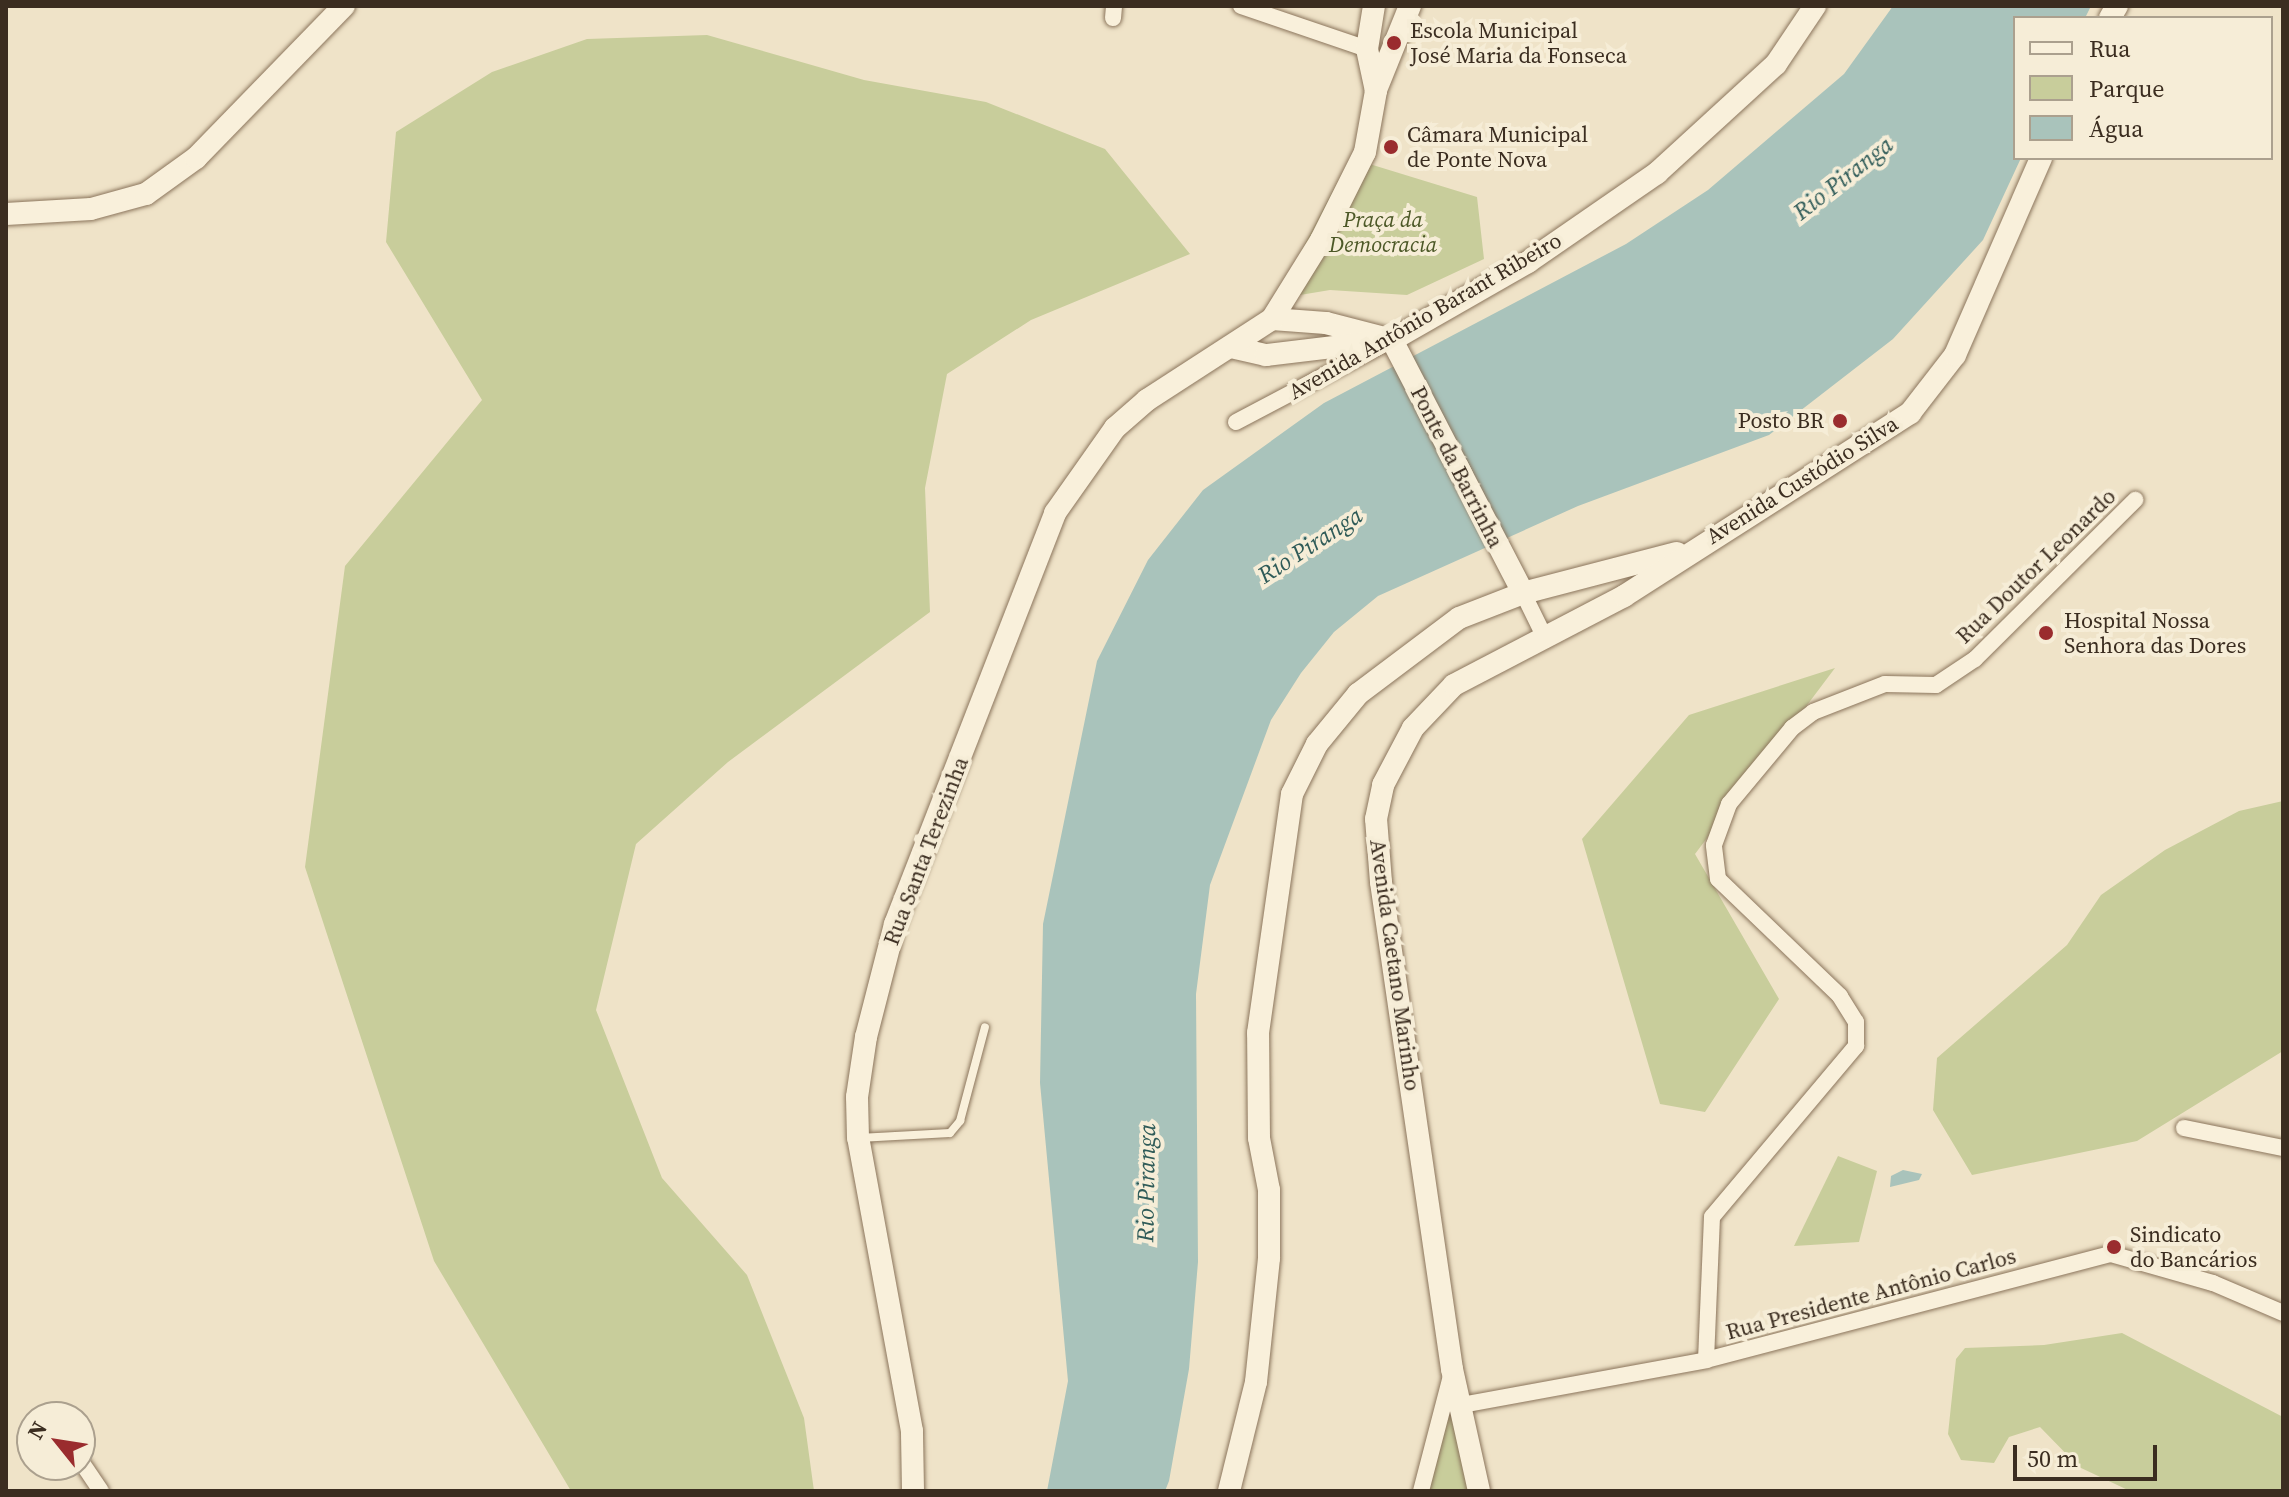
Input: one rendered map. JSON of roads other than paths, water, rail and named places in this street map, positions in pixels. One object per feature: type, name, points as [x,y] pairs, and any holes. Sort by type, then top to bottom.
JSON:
[{"type":"street","points":[[6,214],[91,209],[146,194],[196,158],[344,6]]},
{"type":"street","points":[[1241,6],[1367,49]]},
{"type":"street","points":[[1374,6],[1367,49],[1376,91]]},
{"type":"street","points":[[1396,345],[1326,323],[1272,319],[1321,240],[1365,152],[1376,91],[1410,6]]},
{"type":"street","name":"Avenida Antônio Barant Ribeiro","points":[[1236,422],[1396,345],[1528,262],[1657,173],[1776,64],[1815,6]]},
{"type":"street","name":"Avenida Custódio Silva","points":[[1693,548],[1910,413],[1955,355],[2040,160]]},
{"type":"street","name":"Rua Santa Terezinha","points":[[913,1491],[912,1431],[858,1138],[857,1097],[866,1037],[895,924],[1055,513],[1115,428],[1147,400],[1272,319]]},
{"type":"street","points":[[1231,347],[1266,355],[1396,345]]},
{"type":"street","name":"Ponte da Barrinha","points":[[1396,345],[1523,593]]},
{"type":"street","name":"Rua Doutor Leonardo","points":[[1706,1360],[1712,1217],[1856,1046],[1856,1022],[1840,996],[1718,879],[1714,845],[1729,804],[1792,728],[1813,712],[1885,684],[1936,685],[1975,659],[2135,500]]},
{"type":"street","points":[[1229,1491],[1256,1382],[1269,1258],[1269,1190],[1259,1138],[1258,1033],[1292,794],[1317,744],[1358,694],[1459,618],[1523,593],[1693,548]]},
{"type":"street","name":"Avenida Caetano Marinho","points":[[1421,1491],[1452,1369],[1376,819],[1392,765],[1425,712],[1454,685],[1546,640],[1693,548]]},
{"type":"street","points":[[1523,593],[1546,640]]},
{"type":"street","points":[[2184,1128],[2283,1148]]},
{"type":"street","name":"Rua Presidente Antônio Carlos","points":[[1462,1405],[1706,1360],[2111,1254],[2198,1278],[2283,1313]]},
{"type":"street","points":[[1452,1369],[1479,1491]]},
{"type":"lane","points":[[858,1138],[950,1133],[960,1121],[985,1027]]},
{"type":"water","name":"Rio Piranga","points":[[1893,6],[2091,6],[2086,16],[2013,16],[2013,160],[2020,160],[1983,240],[1893,339],[1769,435],[1578,506],[1378,596],[1334,632],[1301,673],[1271,720],[1210,885],[1196,994],[1198,1262],[1189,1369],[1169,1481],[1165,1491],[1047,1491],[1068,1381],[1040,1083],[1043,924],[1097,661],[1148,560],[1203,490],[1324,403],[1626,244],[1708,190],[1844,74]]},
{"type":"water","points":[[1903,1170],[1922,1174],[1919,1180],[1890,1187],[1891,1176]]},
{"type":"place","name":"Escola Municipal José Maria da Fonseca","points":[[1394,43]]},
{"type":"place","name":"Câmara Municipal de Ponte Nova","points":[[1391,147]]},
{"type":"place","name":"Posto BR","points":[[1840,421]]},
{"type":"place","name":"Hospital Nossa Senhora das Dores","points":[[2046,633]]},
{"type":"place","name":"Sindicato do Bancários","points":[[2114,1247]]},
{"type":"park label","name":"Praça da Democracia","points":[[1383,232]]}]
